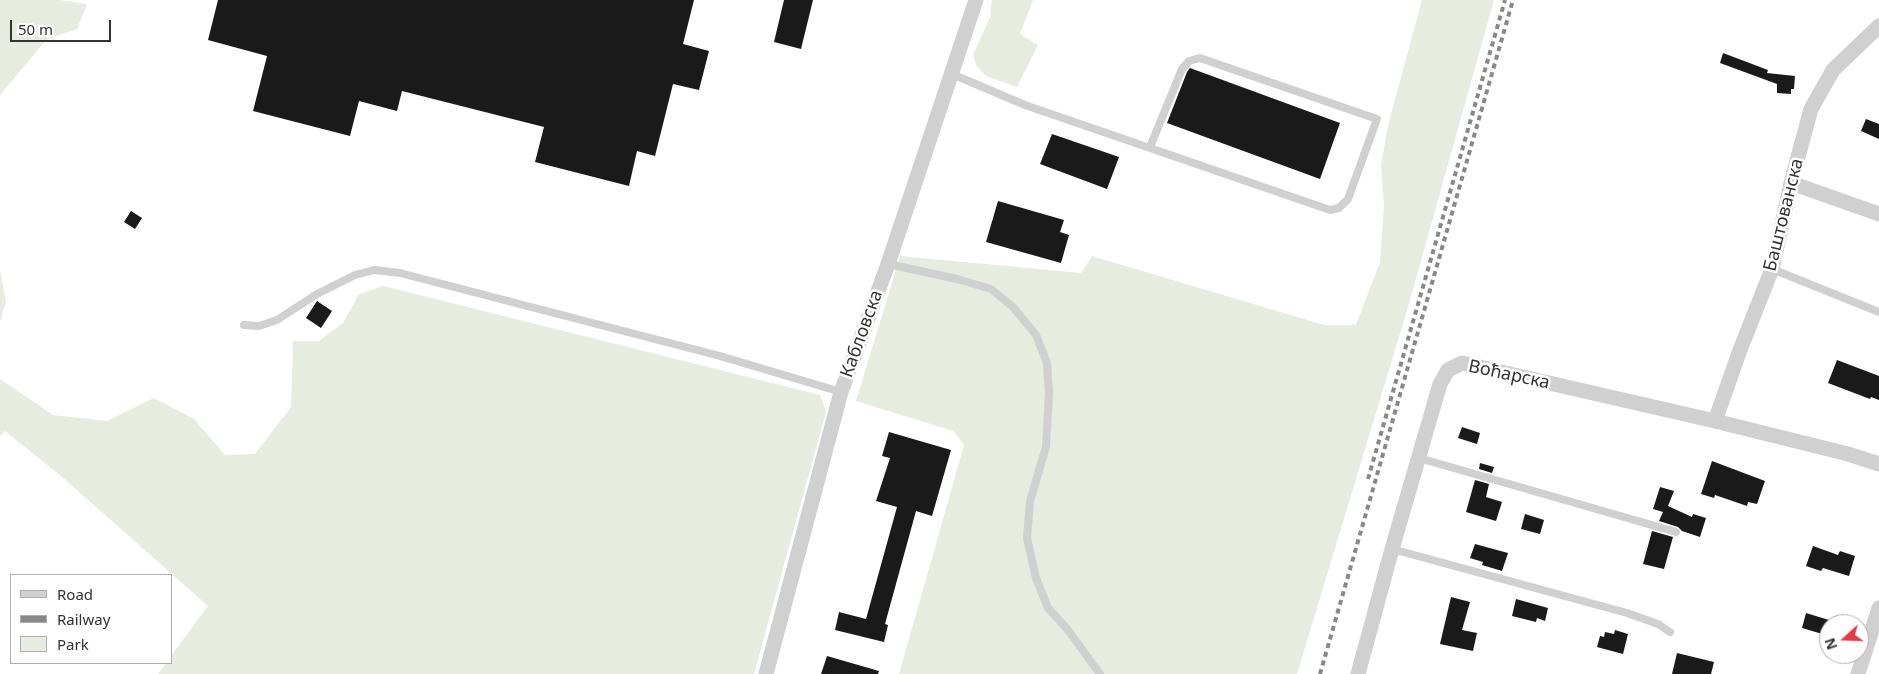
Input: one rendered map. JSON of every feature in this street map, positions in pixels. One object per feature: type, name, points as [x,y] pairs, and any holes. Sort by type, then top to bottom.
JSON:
[{"type":"street","name":"Кабловска","points":[[766,674],[841,392],[888,264],[976,0]]},
{"type":"street","name":"Баштованска","points":[[1715,421],[1740,350],[1772,269],[1791,183],[1812,108],[1832,70],[1879,26]]},
{"type":"street","points":[[1791,183],[1879,214]]},
{"type":"street","name":"Воћарска","points":[[1358,674],[1440,384],[1448,370],[1462,363],[1715,421],[1848,454],[1879,464]]},
{"type":"street","points":[[1858,674],[1879,608]]},
{"type":"lane","points":[[952,74],[1025,105],[1330,210],[1339,208],[1348,199],[1377,119],[1200,58],[1189,61],[1182,69],[1150,147]]},
{"type":"lane","points":[[888,264],[957,279],[991,289],[1012,307],[1036,336],[1046,363],[1049,393],[1046,447],[1030,501],[1027,538],[1036,578],[1048,608],[1068,630],[1100,674]]},
{"type":"lane","points":[[1772,269],[1879,312]]},
{"type":"lane","points":[[244,325],[259,326],[277,320],[317,294],[355,275],[374,270],[400,273],[701,351],[841,392]]},
{"type":"lane","points":[[1418,458],[1676,532]]},
{"type":"lane","points":[[1392,549],[1627,613],[1658,624],[1670,632]]},
{"type":"green space","points":[[0,0],[59,0],[87,4],[77,29],[47,39],[0,95]]},
{"type":"green space","points":[[992,0],[1033,0],[1020,34],[1038,45],[1017,87],[986,76],[976,65],[973,55],[990,17]]},
{"type":"green space","points":[[1422,0],[1494,0],[1408,307],[1297,674],[899,674],[964,445],[953,431],[856,401],[900,256],[1081,273],[1092,256],[1324,325],[1356,325],[1380,262],[1384,206],[1381,165],[1388,125]]},
{"type":"green space","points":[[0,270],[6,302],[0,322]]},
{"type":"green space","points":[[383,286],[820,395],[826,412],[754,674],[158,674],[165,664],[172,664],[172,655],[208,606],[61,476],[5,431],[0,436],[0,379],[53,415],[107,421],[154,398],[194,419],[225,455],[255,454],[291,407],[293,341],[319,341],[343,323],[359,294]]},
{"type":"building","points":[[218,0],[694,0],[683,44],[709,51],[699,90],[673,84],[655,156],[637,151],[629,186],[535,162],[544,127],[402,91],[397,111],[359,101],[350,136],[253,111],[267,56],[208,40]]},
{"type":"building","points":[[784,0],[813,0],[801,49],[774,42]]},
{"type":"building","points":[[1723,53],[1768,70],[1767,73],[1795,76],[1794,89],[1791,89],[1791,94],[1777,93],[1777,84],[1720,63]]},
{"type":"building","points":[[1190,68],[1340,123],[1320,179],[1167,123]]},
{"type":"building","points":[[1866,119],[1879,124],[1879,139],[1861,131]]},
{"type":"building","points":[[1052,134],[1119,157],[1107,189],[1040,164]]},
{"type":"building","points":[[998,201],[1064,220],[1060,232],[1069,235],[1061,263],[986,242]]},
{"type":"building","points":[[131,211],[142,218],[135,229],[124,222]]},
{"type":"building","points":[[317,301],[332,311],[321,328],[306,318]]},
{"type":"building","points":[[1837,360],[1879,376],[1879,400],[1871,397],[1870,399],[1828,383]]},
{"type":"building","points":[[1462,427],[1480,433],[1477,444],[1458,438]]},
{"type":"building","points":[[889,432],[951,450],[932,516],[916,511],[885,624],[888,625],[884,642],[835,630],[839,612],[866,619],[897,507],[876,501],[890,458],[882,456]]},
{"type":"building","points":[[1712,461],[1765,481],[1757,504],[1748,502],[1747,506],[1715,495],[1714,498],[1701,494]]},
{"type":"building","points":[[1480,463],[1494,467],[1492,473],[1479,469]]},
{"type":"building","points":[[1475,480],[1489,484],[1486,497],[1502,502],[1496,521],[1466,512]]},
{"type":"building","points":[[1660,487],[1674,491],[1668,506],[1692,517],[1693,514],[1706,518],[1700,537],[1659,521],[1663,512],[1653,509]]},
{"type":"building","points":[[1525,514],[1544,520],[1540,534],[1521,529]]},
{"type":"building","points":[[1652,531],[1673,537],[1664,569],[1643,564]]},
{"type":"building","points":[[1475,544],[1508,553],[1502,571],[1482,565],[1483,562],[1470,558]]},
{"type":"building","points":[[1813,546],[1838,555],[1840,551],[1855,556],[1849,576],[1823,568],[1821,571],[1806,566]]},
{"type":"building","points":[[1451,597],[1470,602],[1462,630],[1477,633],[1473,651],[1440,644]]},
{"type":"building","points":[[1516,599],[1548,608],[1545,621],[1537,618],[1536,622],[1512,616]]},
{"type":"building","points":[[1806,613],[1819,617],[1819,633],[1802,628]]},
{"type":"building","points":[[1615,630],[1628,634],[1623,654],[1597,647],[1600,636],[1604,637],[1605,632],[1614,634]]},
{"type":"building","points":[[1677,653],[1714,662],[1711,674],[1672,674]]},
{"type":"building","points":[[827,656],[879,671],[878,674],[821,674]]},
{"type":"railway","points":[[1368,479],[1505,0]]},
{"type":"railway","points":[[1320,674],[1513,0]]}]
